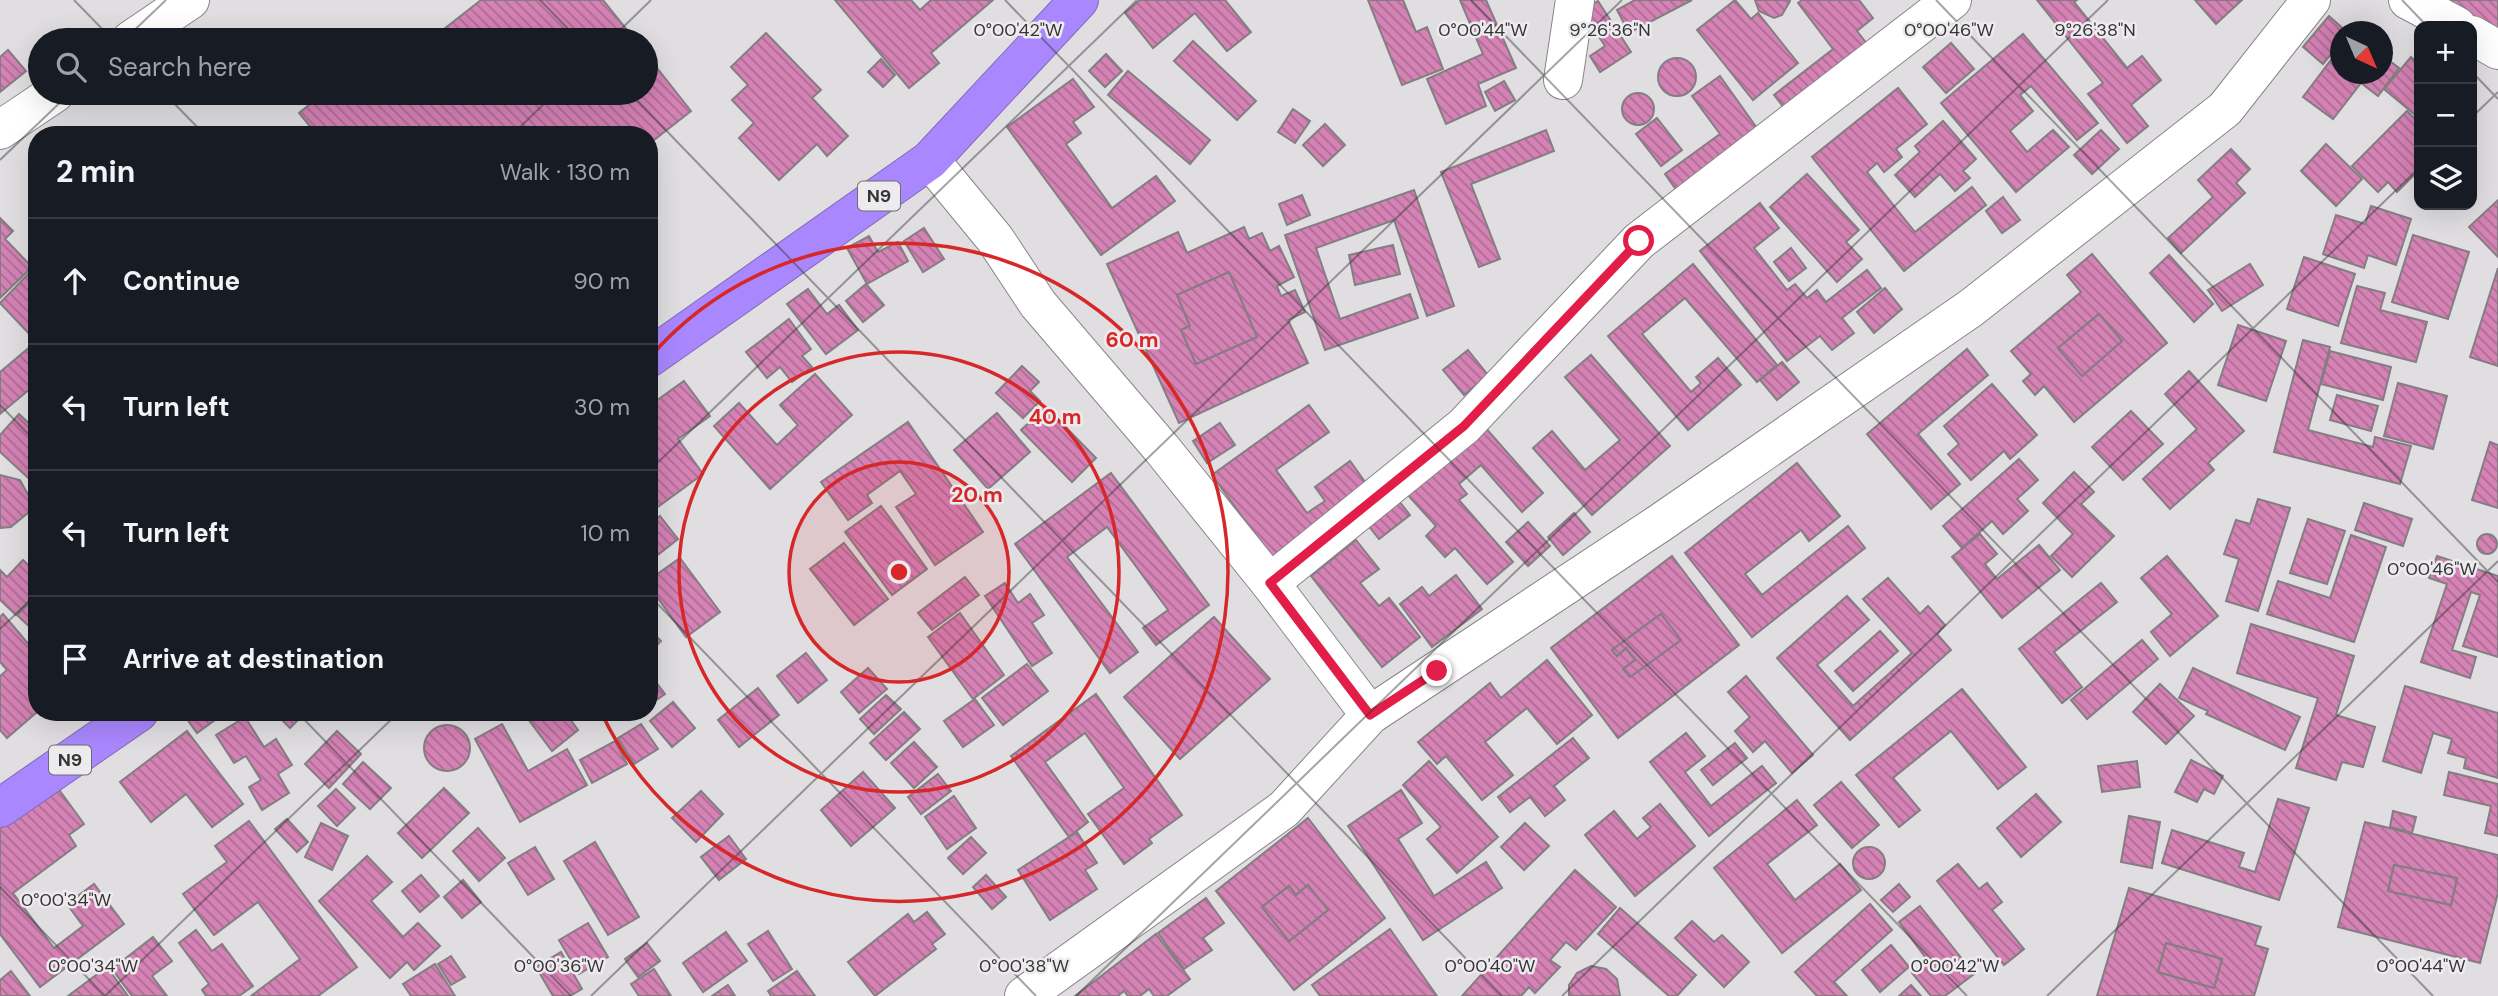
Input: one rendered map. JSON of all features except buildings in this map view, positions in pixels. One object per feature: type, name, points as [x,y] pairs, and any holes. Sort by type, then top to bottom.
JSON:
[{"type":"highway","name":"N9","points":[[658,352],[930,160],[1079,0]]},
{"type":"highway","name":"N9","points":[[0,808],[126,721]]},
{"type":"street","points":[[149,28],[190,0]]},
{"type":"street","points":[[1563,80],[1575,0]]},
{"type":"street","points":[[1270,583],[1464,426],[1639,241],[1952,0]]},
{"type":"street","points":[[1024,996],[1284,809],[1370,715],[1660,523],[1971,308],[2225,109],[2311,0]]},
{"type":"street","points":[[2408,0],[2448,21]]},
{"type":"street","points":[[2477,38],[2498,50]]},
{"type":"street","points":[[0,130],[37,105]]},
{"type":"street","points":[[930,160],[995,239],[1038,304],[1162,449],[1270,583],[1370,715]]},
{"type":"route","points":[[1437,671],[1370,715],[1270,583],[1464,426],[1639,241]]}]
